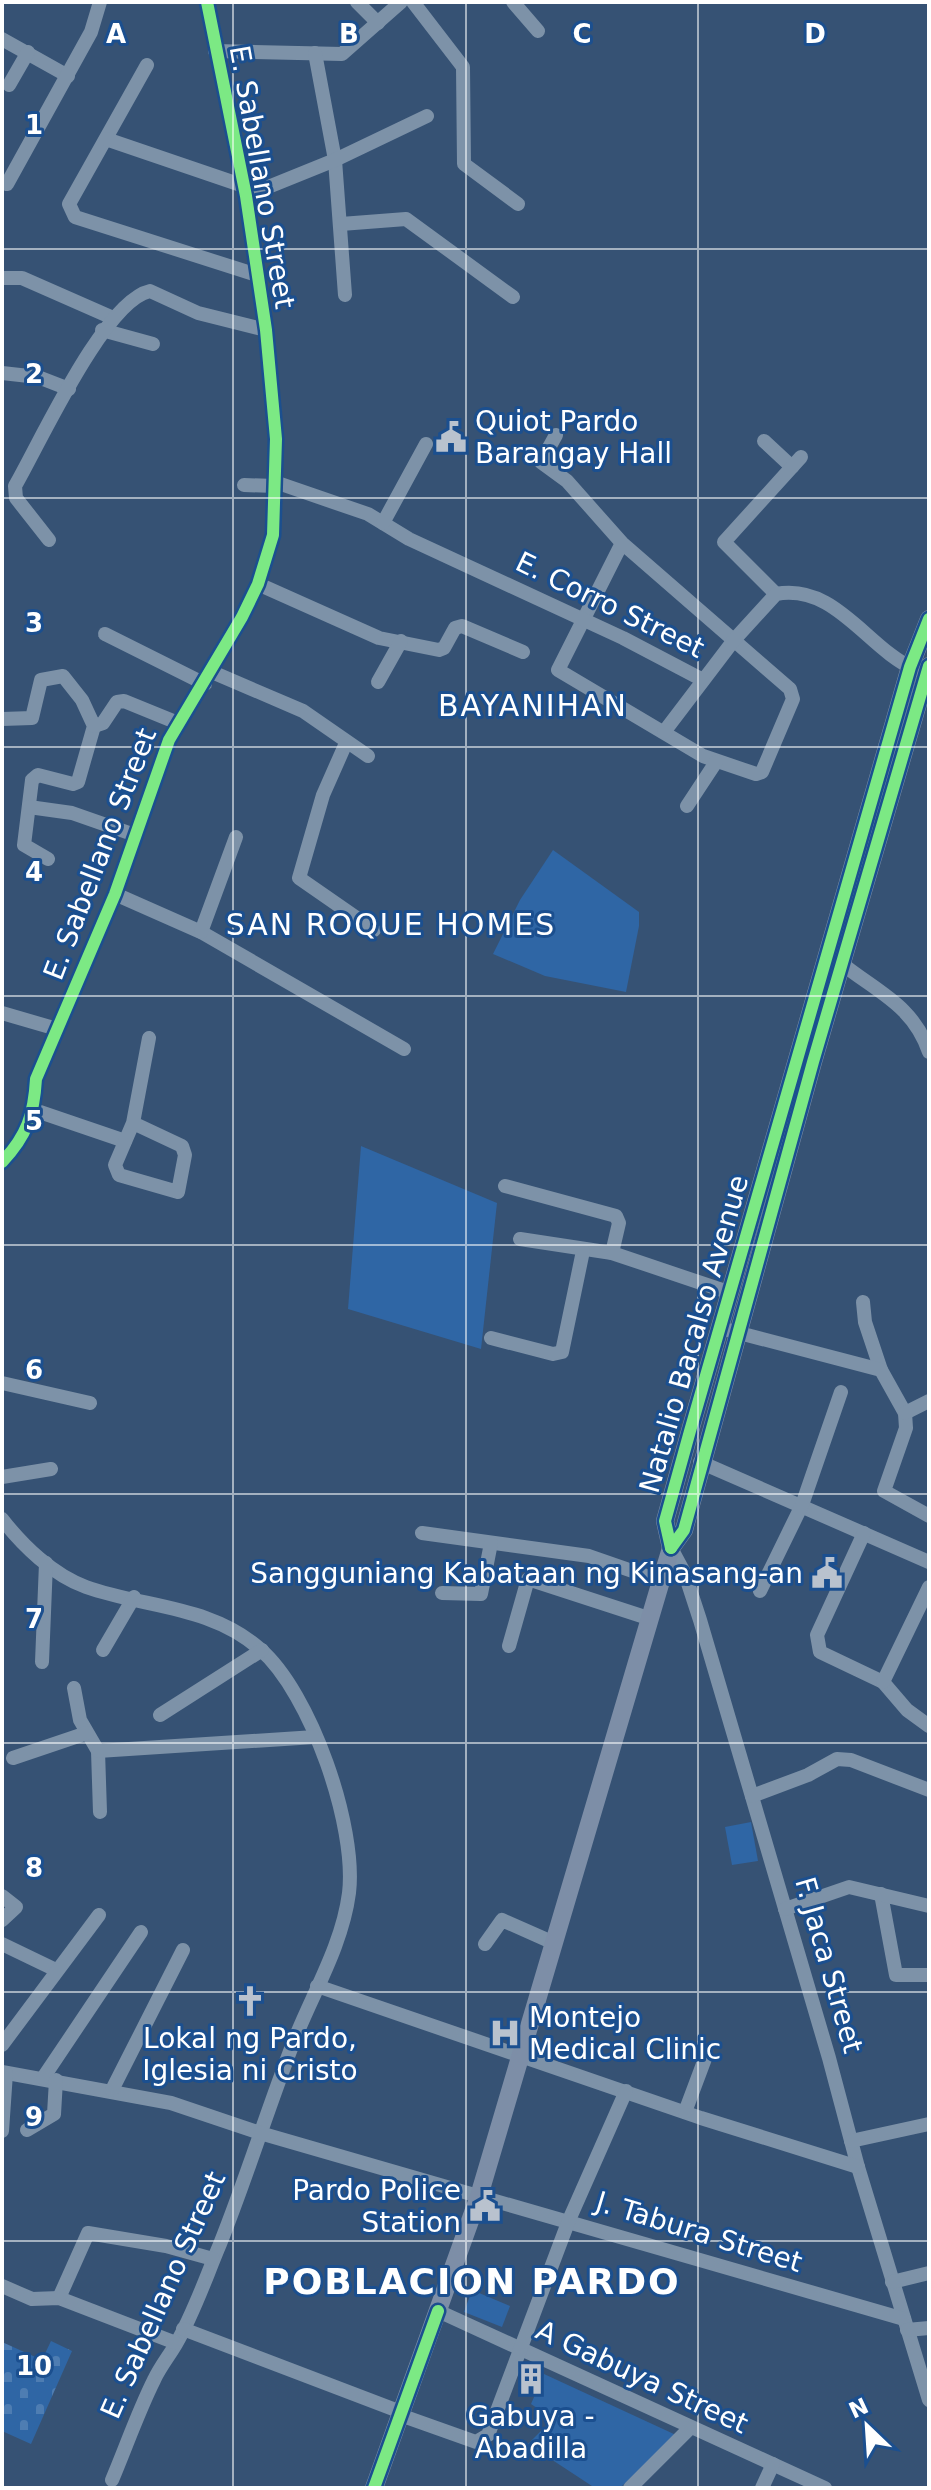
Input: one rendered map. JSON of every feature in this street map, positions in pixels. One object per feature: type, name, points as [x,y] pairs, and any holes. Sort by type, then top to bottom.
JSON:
[{"type":"main road","name":"Natalio Bacalso Avenue","points":[[671,1548],[665,1521],[729,1331],[841,963],[922,669],[929,619]]},
{"type":"main road","name":"Natalio Bacalso Avenue","points":[[374,2488],[479,2196],[523,2056],[671,1548],[684,1530],[729,1331],[731,1293],[922,669]]},
{"type":"street","points":[[7,184],[91,32],[100,2]]},
{"type":"street","name":"E. Sabellano Street","points":[[2,1162],[26,1134],[34,1110],[36,1079],[115,894],[178,723],[208,678],[258,584],[273,535],[276,439],[266,330],[245,191],[207,2]]},
{"type":"street","points":[[357,2],[378,23]]},
{"type":"street","points":[[215,51],[342,54],[401,2]]},
{"type":"street","points":[[413,2],[463,67],[464,164],[518,204]]},
{"type":"street","points":[[513,2],[538,31]]},
{"type":"street","points":[[2,39],[68,76]]},
{"type":"street","points":[[9,85],[28,52]]},
{"type":"street","points":[[315,53],[335,160],[345,295]]},
{"type":"street","points":[[147,65],[69,204],[75,217],[257,275]]},
{"type":"street","points":[[106,139],[245,191],[335,160],[427,116]]},
{"type":"street","points":[[341,224],[406,219],[513,297]]},
{"type":"street","points":[[2,278],[22,278],[113,318]]},
{"type":"street","points":[[49,540],[16,498],[15,486],[102,330],[113,318],[139,293],[150,291],[198,313],[266,330]]},
{"type":"street","points":[[102,330],[153,344]]},
{"type":"street","points":[[2,373],[38,377],[69,389]]},
{"type":"street","points":[[556,435],[541,462],[567,481],[622,543],[790,689],[793,699],[762,772],[756,774],[716,762],[558,670],[622,543]]},
{"type":"street","points":[[764,441],[797,462],[724,542],[776,594],[814,597],[836,607],[870,641],[922,669]]},
{"type":"street","points":[[383,523],[426,444]]},
{"type":"street","name":"E. Corro Street","points":[[244,485],[275,484],[368,514],[703,680],[776,594]]},
{"type":"street","points":[[258,584],[379,638],[434,649],[444,648],[455,628],[462,626],[523,652]]},
{"type":"street","points":[[105,634],[208,678],[303,711],[368,756]]},
{"type":"street","points":[[378,682],[401,641]]},
{"type":"street","points":[[2,719],[32,718],[41,680],[58,675],[63,676],[82,700],[94,726],[78,782],[35,776],[24,845],[48,859]]},
{"type":"street","points":[[664,732],[703,680]]},
{"type":"street","points":[[94,726],[103,723],[117,702],[124,701],[178,723]]},
{"type":"street","points":[[346,743],[323,795],[299,878],[374,930]]},
{"type":"street","points":[[687,806],[716,762]]},
{"type":"street","points":[[29,807],[72,813],[135,835]]},
{"type":"street","points":[[201,932],[236,837]]},
{"type":"street","points":[[115,894],[201,932],[404,1049]]},
{"type":"street","points":[[841,963],[911,1015],[923,1033],[929,1052]]},
{"type":"street","points":[[2,1013],[57,1029]]},
{"type":"street","points":[[133,1123],[182,1146],[185,1155],[178,1192],[119,1175],[115,1165],[133,1123],[149,1038]]},
{"type":"street","points":[[34,1110],[125,1141]]},
{"type":"street","points":[[505,1186],[616,1216],[619,1223],[612,1253]]},
{"type":"street","points":[[520,1239],[612,1253],[731,1293]]},
{"type":"street","points":[[491,1338],[553,1354],[562,1352],[566,1345],[583,1251]]},
{"type":"street","points":[[863,1302],[865,1322],[881,1370],[905,1413],[906,1428],[884,1491],[929,1516]]},
{"type":"street","points":[[729,1331],[881,1370]]},
{"type":"street","points":[[2,1383],[90,1403]]},
{"type":"street","points":[[760,1591],[802,1505],[841,1392]]},
{"type":"street","points":[[905,1413],[929,1401]]},
{"type":"street","points":[[700,1462],[929,1562]]},
{"type":"street","points":[[2,1477],[51,1469]]},
{"type":"street","name":"E. Sabellano Street","points":[[4,1524],[46,1563],[86,1587],[207,1617],[239,1633],[262,1650],[295,1699],[340,1796],[349,1879],[340,1933],[213,2259],[183,2329],[153,2381],[112,2480]]},
{"type":"street","points":[[422,1533],[589,1556],[661,1581]]},
{"type":"street","points":[[864,1533],[817,1635],[817,1646],[820,1652],[883,1682],[907,1710],[929,1726]]},
{"type":"street","points":[[442,1593],[481,1594],[491,1543]]},
{"type":"street","name":"F. Jaca Street","points":[[671,1548],[685,1574],[700,1620],[858,2167],[929,2400]]},
{"type":"street","points":[[42,1662],[46,1563]]},
{"type":"street","points":[[509,1646],[528,1579],[651,1619]]},
{"type":"street","points":[[883,1682],[929,1587]]},
{"type":"street","points":[[103,1650],[134,1597]]},
{"type":"street","points":[[160,1715],[262,1650]]},
{"type":"street","points":[[74,1688],[80,1720],[98,1751],[100,1812]]},
{"type":"street","points":[[13,1758],[87,1733]]},
{"type":"street","points":[[98,1751],[315,1737]]},
{"type":"street","points":[[752,1796],[808,1775],[837,1759],[851,1760],[929,1790]]},
{"type":"street","points":[[785,1909],[849,1887],[929,1906]]},
{"type":"street","points":[[881,1894],[896,1975],[929,1975]]},
{"type":"street","points":[[2,1896],[16,1907],[2,1920]]},
{"type":"street","points":[[2,2045],[99,1915]]},
{"type":"street","points":[[485,1944],[496,1923],[502,1920],[554,1943]]},
{"type":"street","points":[[27,2130],[54,2114],[50,2079],[141,1932]]},
{"type":"street","points":[[2,1944],[56,1970]]},
{"type":"street","points":[[112,2090],[183,1950]]},
{"type":"street","points":[[317,1986],[685,2112],[858,2167]]},
{"type":"street","points":[[685,2112],[706,2056]]},
{"type":"street","points":[[2,2131],[4,2072]]},
{"type":"street","name":"J. Tabura Street","points":[[4,2072],[171,2103],[260,2133],[569,2220],[905,2325]]},
{"type":"street","points":[[183,2329],[476,2442],[484,2439],[522,2350],[569,2220],[626,2091]]},
{"type":"street","points":[[851,2141],[929,2124]]},
{"type":"street","points":[[59,2298],[88,2233],[153,2244],[213,2259]]},
{"type":"street","points":[[892,2282],[929,2273]]},
{"type":"street","points":[[2,2286],[32,2299],[59,2298],[176,2343]]},
{"type":"street","name":"A Gabuya Street","points":[[438,2311],[825,2488]]},
{"type":"street","points":[[905,2325],[929,2328]]},
{"type":"street","points":[[630,2488],[690,2428]]},
{"type":"street","points":[[762,2488],[773,2464]]},
{"type":"green space","points":[[553,850],[639,912],[626,992],[545,976],[493,954],[520,900]]},
{"type":"green space","points":[[361,1146],[497,1203],[481,1349],[348,1309]]},
{"type":"green space","points":[[751,1822],[758,1861],[732,1865],[725,1827]]},
{"type":"green space","points":[[472,2290],[510,2306],[502,2327],[464,2312]]},
{"type":"green space","points":[[51,2341],[72,2351],[31,2444],[2,2431],[2,2342],[42,2360]]},
{"type":"green space","points":[[544,2374],[676,2435],[620,2488],[595,2488],[528,2444],[553,2419],[531,2404]]},
{"type":"cycle path","points":[[2,1162],[18,1143],[28,1124],[36,1079],[115,894],[169,740],[242,617],[258,584],[273,535],[276,439],[266,330],[246,196],[207,2]]},
{"type":"cycle path","points":[[671,1548],[665,1521],[910,667],[929,619]]},
{"type":"cycle path","points":[[671,1548],[684,1530],[813,1062],[929,666]]},
{"type":"cycle path","points":[[374,2488],[438,2311]]},
{"type":"place","name":"Quiot Pardo Barangay Hall","points":[[451,437]]},
{"type":"place","name":"Sangguniang Kabataan ng Kinasang-an","points":[[827,1573]]},
{"type":"place","name":"Lokal ng Pardo, Iglesia ni Cristo","points":[[250,2001]]},
{"type":"place","name":"Montejo Medical Clinic","points":[[505,2033]]},
{"type":"place","name":"Pardo Police Station","points":[[485,2206]]},
{"type":"place","name":"Gabuya - Abadilla","points":[[531,2379]]},
{"type":"district","name":"BAYANIHAN","points":[[533,705]]},
{"type":"district","name":"SAN ROQUE HOMES","points":[[391,924]]},
{"type":"district","name":"POBLACION PARDO","points":[[472,2281]]}]
